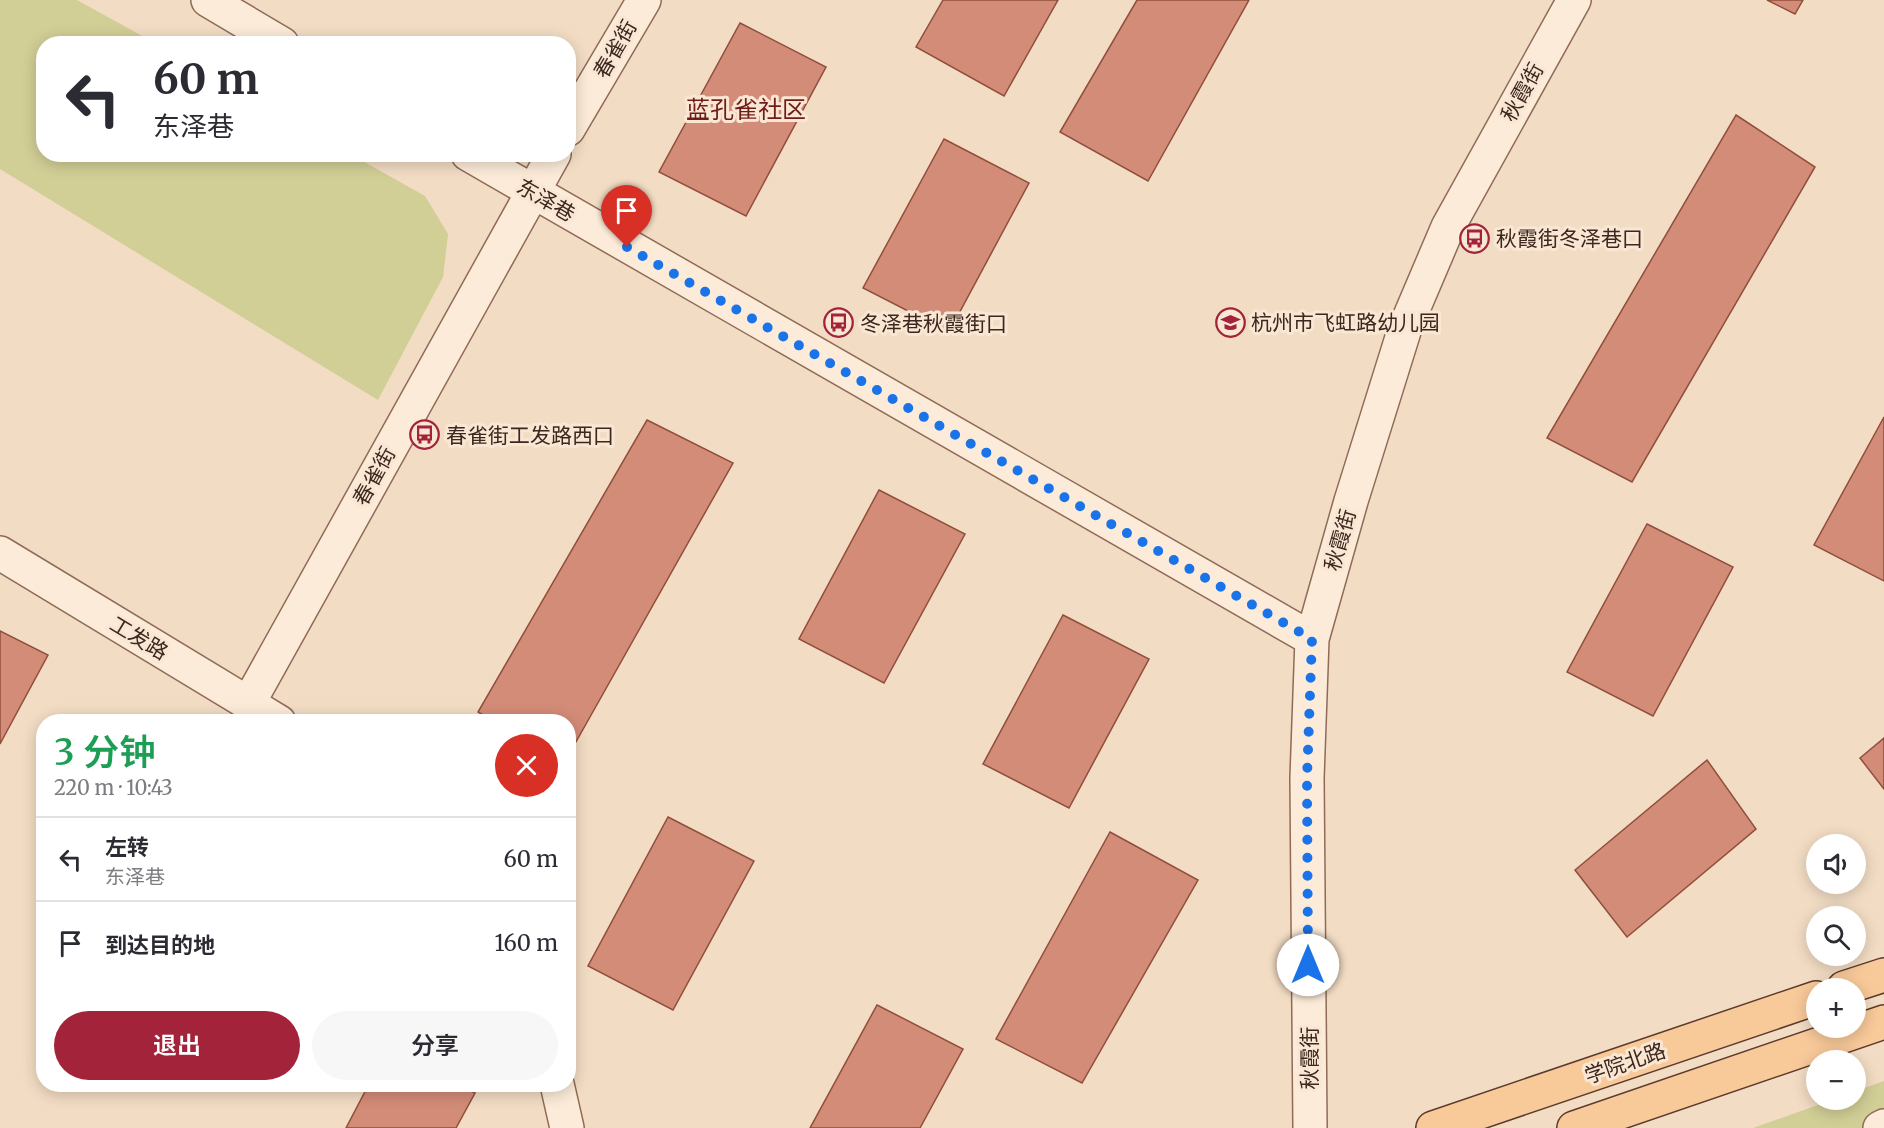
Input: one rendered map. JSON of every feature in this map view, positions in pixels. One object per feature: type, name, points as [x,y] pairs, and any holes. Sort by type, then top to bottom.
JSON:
[{"type":"main road","points":[[1866,981],[1884,975]]},
{"type":"main road","name":"学院北路","points":[[1433,1128],[1806,1001]]},
{"type":"main road","points":[[1574,1128],[1884,1022]]},
{"type":"street","points":[[208,0],[269,36]]},
{"type":"street","name":"春雀街","points":[[576,115],[644,0]]},
{"type":"street","name":"秋霞街","points":[[1310,1128],[1307,778],[1312,639],[1351,501],[1405,328],[1448,227],[1574,0]]},
{"type":"street","name":"东泽巷","points":[[481,162],[1312,639]]},
{"type":"street","name":"春雀街","points":[[248,704],[549,162]]},
{"type":"street","name":"工发路","points":[[0,553],[265,714]]},
{"type":"street","points":[[559,1092],[567,1128]]},
{"type":"shaded area","points":[[0,0],[77,0],[142,36],[36,36],[36,162],[364,162],[425,196],[448,234],[443,277],[378,400],[0,169]]},
{"type":"shaded area","points":[[1884,1081],[1884,1128],[1753,1128],[1806,1109],[1866,1110],[1866,1087]]},
{"type":"building","points":[[943,0],[1058,0],[1004,96],[916,47]]},
{"type":"building","points":[[1137,0],[1249,0],[1148,181],[1060,132]]},
{"type":"building","points":[[1767,0],[1803,0],[1795,14]]},
{"type":"building","points":[[740,23],[826,67],[746,216],[659,172]]},
{"type":"building","points":[[1736,115],[1815,167],[1632,482],[1547,438]]},
{"type":"building","points":[[944,139],[1029,183],[949,332],[863,288]]},
{"type":"building","points":[[1884,417],[1884,581],[1814,545]]},
{"type":"building","points":[[647,420],[733,463],[576,742],[576,714],[481,714],[478,712]]},
{"type":"building","points":[[879,490],[965,534],[884,683],[799,639]]},
{"type":"building","points":[[1647,524],[1733,567],[1653,716],[1567,672]]},
{"type":"building","points":[[1063,615],[1149,659],[1069,808],[983,764]]},
{"type":"building","points":[[0,631],[48,655],[0,744]]},
{"type":"building","points":[[1884,738],[1884,789],[1860,758]]},
{"type":"building","points":[[1707,760],[1756,829],[1627,937],[1575,870]]},
{"type":"building","points":[[668,817],[754,861],[673,1010],[588,966]]},
{"type":"building","points":[[1110,832],[1198,880],[1082,1083],[996,1039]]},
{"type":"building","points":[[877,1005],[963,1049],[920,1128],[810,1128]]},
{"type":"building","points":[[365,1092],[475,1093],[456,1128],[346,1128]]},
{"type":"place","name":"秋霞街冬泽巷口","points":[[1475,238]]},
{"type":"place","name":"杭州市飞虹路幼儿园","points":[[1230,322]]},
{"type":"place","name":"冬泽巷秋霞街口","points":[[839,323]]},
{"type":"place","name":"春雀街工发路西口","points":[[425,435]]},
{"type":"district","name":"蓝孔雀社区","points":[[746,109]]},
{"type":"route","points":[[627,247],[1312,639],[1307,778],[1308,965]]}]
